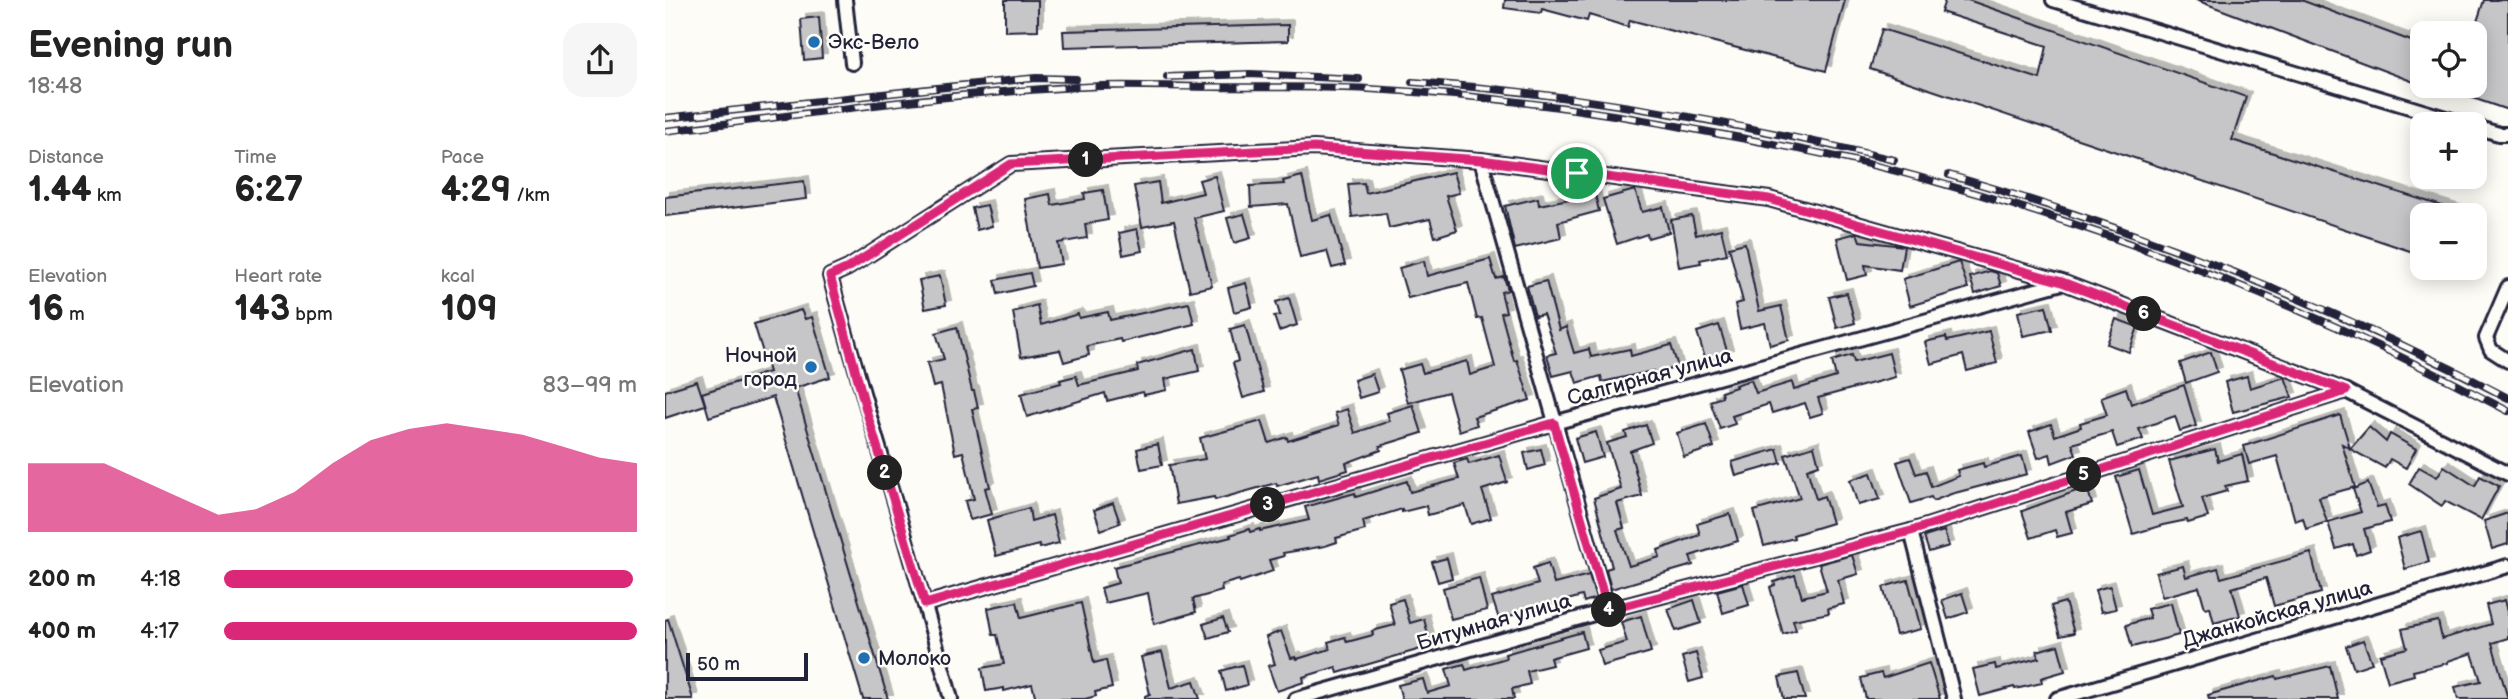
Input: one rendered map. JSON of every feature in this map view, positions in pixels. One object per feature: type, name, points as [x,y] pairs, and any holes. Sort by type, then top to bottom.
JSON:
[{"type":"street","points":[[845,0],[852,63]]},
{"type":"street","points":[[2053,0],[2426,112]]},
{"type":"street","points":[[2487,130],[2508,134]]},
{"type":"street","points":[[951,699],[867,413],[830,276],[848,268],[1011,164],[1314,148],[1481,160],[1769,199],[2062,282],[2346,391],[2508,474]]},
{"type":"street","points":[[1481,160],[1608,610]]},
{"type":"street","name":"Салгирная улица","points":[[925,604],[1554,423],[2062,282]]},
{"type":"street","points":[[2508,287],[2486,338],[2491,350],[2508,361]]},
{"type":"street","name":"Битумная улица","points":[[1296,699],[1608,610],[1911,531],[2346,391]]},
{"type":"street","points":[[1911,531],[1954,699]]},
{"type":"street","name":"Джанкойская улица","points":[[2057,699],[2508,566]]},
{"type":"building","points":[[1005,0],[1038,0],[1038,30],[1005,31]]},
{"type":"building","points":[[1505,0],[1845,0],[1826,71],[1630,20],[1628,27],[1589,15],[1587,21],[1542,9],[1541,13],[1504,8]]},
{"type":"building","points":[[1945,0],[1968,0],[2246,97],[2232,140],[2432,203],[2410,203],[2410,251],[1870,69],[1882,29],[2040,79],[2047,46],[1941,12]]},
{"type":"building","points":[[2196,0],[2301,0],[2410,41],[2410,80]]},
{"type":"building","points":[[2484,0],[2508,0],[2508,110],[2473,98],[2487,98],[2487,21],[2477,21]]},
{"type":"building","points":[[819,17],[822,58],[804,60],[801,19]]},
{"type":"building","points":[[1288,25],[1288,41],[1064,47],[1063,31]]},
{"type":"building","points":[[1453,172],[1459,193],[1446,196],[1457,230],[1435,237],[1430,219],[1389,228],[1386,213],[1352,217],[1348,184],[1364,183],[1366,193]]},
{"type":"building","points":[[1215,176],[1224,211],[1194,218],[1212,286],[1190,291],[1174,221],[1142,227],[1134,186],[1158,182],[1161,203],[1203,193],[1199,180]]},
{"type":"building","points":[[1302,176],[1312,220],[1331,215],[1345,265],[1332,268],[1327,251],[1300,257],[1288,204],[1251,207],[1250,186],[1284,184],[1283,181]]},
{"type":"building","points":[[804,181],[806,199],[665,216],[665,197]]},
{"type":"building","points":[[1103,190],[1108,220],[1085,224],[1087,238],[1058,243],[1062,264],[1037,268],[1025,199],[1050,194],[1052,205],[1085,199],[1084,193]]},
{"type":"building","points":[[1594,190],[1599,211],[1558,222],[1561,238],[1515,249],[1505,206],[1538,198],[1539,205],[1579,197],[1579,194]]},
{"type":"building","points":[[1635,190],[1642,212],[1663,207],[1669,232],[1648,238],[1647,234],[1617,244],[1603,199]]},
{"type":"building","points":[[987,205],[992,226],[977,230],[972,208]]},
{"type":"building","points":[[1244,214],[1251,238],[1234,243],[1227,218]]},
{"type":"building","points":[[1692,216],[1696,235],[1721,229],[1727,254],[1679,267],[1671,220]]},
{"type":"building","points":[[1137,229],[1142,251],[1123,255],[1119,233]]},
{"type":"building","points":[[1857,233],[1860,241],[1904,246],[1900,270],[1865,265],[1867,275],[1847,280],[1837,238]]},
{"type":"building","points":[[1745,243],[1759,311],[1781,306],[1789,340],[1770,345],[1765,323],[1740,329],[1735,304],[1743,302],[1729,247]]},
{"type":"building","points":[[1490,259],[1496,279],[1504,277],[1508,290],[1501,292],[1506,312],[1501,313],[1514,361],[1517,360],[1530,400],[1474,417],[1477,425],[1459,431],[1448,392],[1408,403],[1399,370],[1420,364],[1423,373],[1467,361],[1470,375],[1495,367],[1482,318],[1477,319],[1468,283],[1408,298],[1399,268],[1424,261],[1427,276]]},
{"type":"building","points":[[1959,262],[1968,288],[1910,306],[1903,279]]},
{"type":"building","points":[[1990,271],[1997,273],[2001,286],[1975,294],[1970,277]]},
{"type":"building","points":[[1030,273],[1033,286],[998,294],[995,280]]},
{"type":"building","points":[[940,276],[946,305],[925,309],[919,280]]},
{"type":"building","points":[[1546,281],[1559,330],[1566,327],[1574,353],[1589,349],[1591,357],[1630,349],[1631,356],[1671,345],[1678,367],[1654,374],[1653,371],[1602,382],[1601,376],[1577,383],[1573,371],[1553,376],[1547,355],[1556,353],[1543,314],[1535,316],[1527,286]]},
{"type":"building","points":[[1246,283],[1252,307],[1234,312],[1228,288]]},
{"type":"building","points":[[1847,293],[1855,323],[1837,328],[1829,297]]},
{"type":"building","points":[[1289,298],[1297,325],[1279,331],[1274,316],[1280,315],[1276,302]]},
{"type":"building","points":[[1189,303],[1194,324],[1121,342],[1120,339],[1087,346],[1089,355],[1064,362],[1060,350],[1021,357],[1013,312],[1037,305],[1041,325],[1078,314],[1079,318],[1108,312],[1110,320]]},
{"type":"building","points":[[2046,306],[2052,330],[2023,336],[2018,312]]},
{"type":"building","points":[[801,310],[805,319],[812,317],[830,377],[795,388],[888,699],[863,699],[773,397],[709,417],[702,393],[769,372],[754,324]]},
{"type":"building","points":[[2116,319],[2138,327],[2129,352],[2107,344]]},
{"type":"building","points":[[1245,325],[1264,392],[1243,398],[1233,363],[1238,361],[1230,329]]},
{"type":"building","points":[[1719,325],[1728,354],[1706,361],[1697,332]]},
{"type":"building","points":[[957,327],[978,408],[972,409],[990,487],[985,488],[992,514],[970,520],[965,501],[974,499],[963,452],[955,454],[941,385],[933,387],[927,363],[944,359],[936,333]]},
{"type":"building","points":[[1989,331],[1997,363],[1967,371],[1963,355],[1931,364],[1925,342],[1946,337],[1947,341]]},
{"type":"building","points":[[1195,349],[1199,371],[1165,379],[1167,390],[1144,395],[1143,392],[1107,401],[1105,393],[1027,417],[1021,394],[1076,376],[1079,385],[1138,371],[1137,365]]},
{"type":"building","points":[[2211,352],[2217,372],[2186,383],[2180,363]]},
{"type":"building","points":[[1889,353],[1895,377],[1818,398],[1823,413],[1810,417],[1805,403],[1772,413],[1769,404],[1732,416],[1735,424],[1720,429],[1710,401],[1722,397],[1721,392],[1751,380],[1756,393],[1792,382],[1794,390],[1836,377],[1832,361],[1852,355],[1854,362]]},
{"type":"building","points":[[1372,374],[1378,392],[1359,398],[1354,380]]},
{"type":"building","points":[[2247,376],[2250,388],[2285,377],[2292,397],[2233,412],[2225,382]]},
{"type":"building","points":[[697,381],[705,405],[665,418],[665,391]]},
{"type":"building","points":[[2184,385],[2196,426],[2180,431],[2175,416],[2139,429],[2143,439],[2117,447],[2112,432],[2072,444],[2076,454],[2052,463],[2050,454],[2038,458],[2029,432],[2051,424],[2055,436],[2081,427],[2080,423],[2107,415],[2101,397],[2126,388],[2131,404]]},
{"type":"building","points":[[1413,405],[1422,433],[1380,446],[1381,450],[1346,463],[1348,470],[1319,479],[1318,474],[1277,486],[1276,483],[1215,500],[1214,497],[1176,504],[1169,465],[1205,459],[1200,438],[1262,421],[1269,443],[1287,437],[1288,441],[1339,425],[1335,413],[1347,409],[1355,433],[1390,421],[1387,413]]},
{"type":"building","points":[[2340,415],[2350,448],[2342,444],[2355,487],[2319,497],[2327,522],[2306,529],[2303,518],[2295,521],[2277,456],[2249,464],[2244,446]]},
{"type":"building","points":[[1706,424],[1714,447],[1684,457],[1677,433]]},
{"type":"building","points":[[1646,425],[1652,443],[1630,451],[1642,496],[1617,503],[1624,528],[1617,530],[1629,566],[1660,557],[1658,550],[1700,535],[1697,524],[1730,514],[1738,541],[1690,556],[1693,565],[1611,589],[1606,569],[1612,567],[1594,498],[1621,489],[1607,443],[1627,437],[1625,432]]},
{"type":"building","points":[[2369,427],[2386,442],[2390,434],[2416,449],[2406,468],[2390,459],[2385,468],[2350,449]]},
{"type":"building","points":[[1596,432],[1603,457],[1582,463],[1575,438]]},
{"type":"building","points":[[1158,444],[1162,465],[1141,469],[1137,449]]},
{"type":"building","points":[[1814,446],[1819,465],[1807,469],[1816,499],[1824,496],[1832,523],[1764,546],[1754,511],[1800,498],[1785,455]]},
{"type":"building","points":[[1541,449],[1545,465],[1528,470],[1524,453]]},
{"type":"building","points":[[1777,449],[1781,463],[1736,476],[1732,462]]},
{"type":"building","points":[[2215,449],[2218,461],[2242,454],[2248,481],[2225,486],[2227,491],[2202,498],[2208,517],[2188,523],[2187,520],[2163,525],[2133,534],[2116,477],[2139,470],[2152,515],[2183,507],[2169,461]]},
{"type":"building","points":[[1499,455],[1507,482],[1482,490],[1491,518],[1471,524],[1465,505],[1428,515],[1426,506],[1402,512],[1402,509],[1363,521],[1365,530],[1336,538],[1337,542],[1325,546],[1283,553],[1284,556],[1269,560],[1273,571],[1221,585],[1222,591],[1193,599],[1196,612],[1154,624],[1148,593],[1105,603],[1101,588],[1118,583],[1114,567],[1231,537],[1230,535],[1249,529],[1250,532],[1260,531],[1309,520],[1305,507],[1355,493],[1356,497],[1407,481],[1410,492],[1459,479],[1454,463],[1467,459],[1469,464]]},
{"type":"building","points":[[2022,456],[2027,474],[1933,501],[1931,497],[1911,503],[1897,462],[1910,458],[1916,474],[1926,471],[1931,487],[1959,476],[1957,470],[1983,463],[1984,467]]},
{"type":"building","points":[[2444,466],[2475,486],[2480,476],[2499,486],[2481,520],[2445,501],[2442,506],[2409,484],[2419,467],[2437,477]]},
{"type":"building","points":[[1871,473],[1880,499],[1858,505],[1850,480]]},
{"type":"building","points":[[2368,483],[2377,507],[2385,505],[2390,522],[2364,529],[2370,550],[2356,555],[2353,544],[2336,549],[2328,522],[2361,512],[2353,489]]},
{"type":"building","points":[[2087,487],[2092,504],[2066,512],[2072,533],[2057,537],[2055,530],[2031,538],[2022,511]]},
{"type":"building","points":[[1113,503],[1120,523],[1101,530],[1094,510]]},
{"type":"building","points":[[1029,508],[1031,521],[1052,515],[1059,543],[996,556],[987,520]]},
{"type":"building","points":[[2508,513],[2508,544],[2492,549],[2484,521]]},
{"type":"building","points":[[1944,531],[1949,546],[1929,552],[1924,537]]},
{"type":"building","points":[[2421,531],[2429,562],[2405,569],[2397,538]]},
{"type":"building","points":[[2311,553],[2321,593],[2274,606],[2266,578],[2232,588],[2240,616],[2214,623],[2210,607],[2205,608],[2199,587],[2162,597],[2156,573],[2183,566],[2186,577],[2218,568],[2221,578]]},
{"type":"building","points":[[1852,555],[1858,574],[1838,580],[1844,604],[1828,608],[1829,613],[1793,620],[1796,630],[1783,634],[1770,587],[1775,585],[1774,582],[1795,575],[1802,597],[1827,591],[1819,564]]},
{"type":"building","points":[[1447,558],[1452,578],[1438,582],[1432,562]]},
{"type":"building","points":[[1548,563],[1554,584],[1589,575],[1596,598],[1584,602],[1582,596],[1499,619],[1492,598],[1538,584],[1533,568]]},
{"type":"building","points":[[1479,578],[1487,610],[1451,619],[1443,588]]},
{"type":"building","points":[[1908,580],[1921,629],[1896,635],[1883,587]]},
{"type":"building","points":[[1743,584],[1749,605],[1723,613],[1717,591]]},
{"type":"building","points":[[2110,586],[2116,609],[2101,612],[2095,590]]},
{"type":"building","points":[[1962,593],[1968,612],[1948,619],[1942,600]]},
{"type":"building","points":[[1403,599],[1410,623],[1424,619],[1431,646],[1338,673],[1336,667],[1303,677],[1304,682],[1277,691],[1268,666],[1275,664],[1266,637],[1281,631],[1291,658],[1297,659],[1330,649],[1328,642],[1345,637],[1347,642],[1395,625],[1389,603]]},
{"type":"building","points":[[1694,600],[1701,623],[1676,631],[1668,609]]},
{"type":"building","points":[[2505,600],[2508,638],[2492,643],[2508,699],[2458,699],[2455,687],[2481,681],[2472,653],[2448,663],[2413,671],[2414,675],[2388,682],[2380,655],[2407,648],[2402,629],[2438,621],[2442,639],[2491,624],[2486,605]]},
{"type":"building","points":[[1017,602],[1021,618],[1081,603],[1094,663],[1106,660],[1112,688],[1095,692],[1096,696],[1085,699],[1036,699],[1032,684],[1004,691],[1004,688],[986,691],[982,668],[1004,664],[997,635],[993,635],[988,608]]},
{"type":"building","points":[[2065,602],[2074,633],[2060,636],[2051,606]]},
{"type":"building","points":[[2171,603],[2179,635],[2132,647],[2126,625],[2150,618],[2147,609]]},
{"type":"building","points":[[1641,616],[1651,652],[1602,666],[1598,650],[1627,642],[1621,622]]},
{"type":"building","points":[[1223,618],[1228,632],[1208,638],[1203,624]]},
{"type":"building","points":[[668,619],[693,699],[665,699],[665,620]]},
{"type":"building","points":[[1582,632],[1586,648],[1550,658],[1552,665],[1527,671],[1530,684],[1512,689],[1514,699],[1402,699],[1398,685],[1423,679],[1427,693],[1451,686],[1446,669],[1464,664],[1466,670],[1506,658],[1505,654]]},
{"type":"building","points":[[2363,640],[2372,663],[2354,669],[2346,646]]},
{"type":"building","points":[[2058,645],[2065,671],[2041,678],[2042,683],[1980,696],[1973,669],[1995,664],[1996,669],[2039,658],[2037,651]]},
{"type":"building","points":[[1162,652],[1171,688],[1194,681],[1200,699],[1145,699],[1145,696],[1150,694],[1141,657]]},
{"type":"building","points":[[1696,653],[1703,678],[1689,682],[1682,657]]},
{"type":"building","points":[[1929,663],[1940,699],[1866,699],[1861,678],[1881,673],[1883,678]]},
{"type":"building","points":[[1242,665],[1247,685],[1226,691],[1221,671]]},
{"type":"building","points":[[2330,666],[2338,699],[2209,699],[2208,695],[2276,676],[2277,679]]},
{"type":"building","points":[[1798,673],[1805,699],[1784,699],[1779,677]]},
{"type":"railway","points":[[1167,77],[1250,74],[1359,79]]},
{"type":"railway","points":[[665,118],[1036,78],[1076,79]]},
{"type":"railway","points":[[1412,82],[1594,101],[1775,133],[1894,160]]},
{"type":"railway","points":[[665,131],[938,98],[1102,86],[1369,89],[1457,95],[1589,111],[1866,164],[2068,222],[2292,307],[2437,374],[2508,411]]},
{"type":"railway","points":[[1949,175],[2093,220],[2234,272],[2373,331],[2508,398]]},
{"type":"place","name":"Экс-Вело","points":[[814,42]]},
{"type":"place","name":"Ночной город","points":[[811,367]]},
{"type":"place","name":"Молоко","points":[[864,658]]},
{"type":"route","points":[[1314,148],[1481,160],[1577,173],[1769,199],[2062,282],[2346,391],[1911,531],[1608,610],[1554,423],[925,604],[867,413],[830,276],[848,268],[1011,164],[1314,148]]}]
